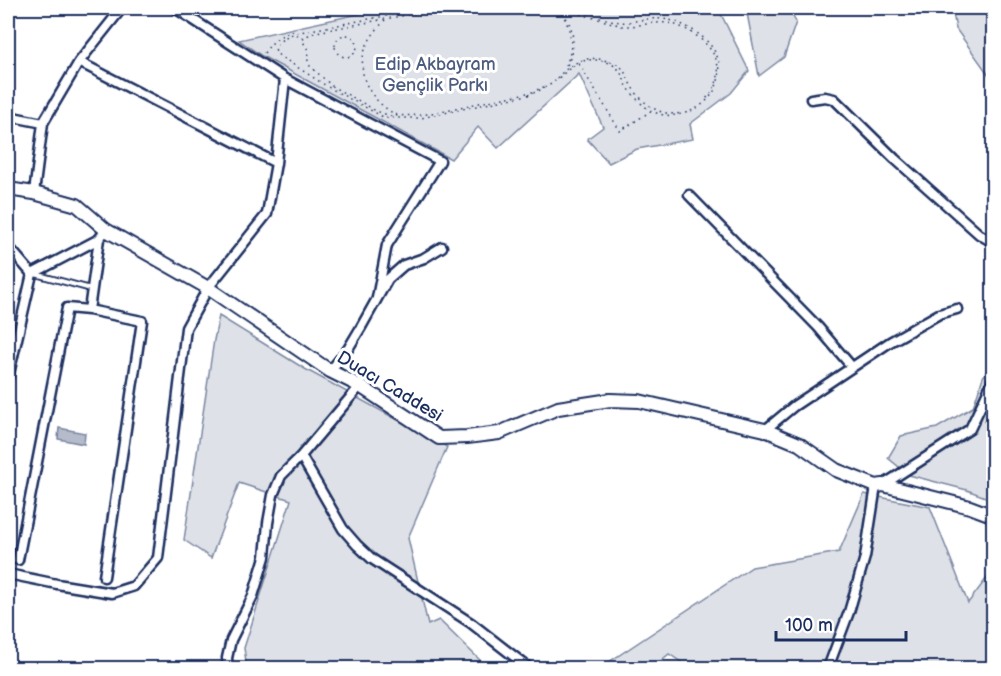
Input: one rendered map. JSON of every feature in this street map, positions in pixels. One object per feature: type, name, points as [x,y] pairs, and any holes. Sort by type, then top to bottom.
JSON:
[{"type":"street","points":[[34,193],[43,123],[79,62],[122,8]]},
{"type":"street","points":[[175,8],[285,79],[440,161],[387,245],[377,298]]},
{"type":"street","points":[[79,62],[276,163]]},
{"type":"street","points":[[8,573],[112,593],[134,586],[158,558],[186,328],[208,288],[267,214],[276,163],[285,79]]},
{"type":"street","points":[[811,99],[825,97],[834,99],[895,159],[979,234],[993,243]]},
{"type":"street","points":[[8,116],[43,123]]},
{"type":"street","name":"Duacı Caddesi","points":[[8,189],[34,193],[77,205],[103,235],[208,288],[330,371],[360,386],[439,438],[499,433],[558,408],[610,400],[639,401],[765,430],[799,444],[836,470],[880,486],[970,507],[993,516]]},
{"type":"street","points":[[689,195],[818,327],[852,367]]},
{"type":"street","points":[[8,378],[11,344],[32,273],[103,235]]},
{"type":"street","points":[[89,310],[103,235]]},
{"type":"street","points":[[8,246],[32,273]]},
{"type":"street","points":[[330,371],[348,349],[388,279],[404,265],[424,258],[442,247]]},
{"type":"street","points":[[18,560],[67,308],[89,310],[142,321],[104,577]]},
{"type":"street","points":[[765,430],[794,406],[890,342],[939,314],[957,309]]},
{"type":"street","points":[[828,669],[849,612],[865,557],[880,486],[970,429],[993,378]]},
{"type":"street","points":[[228,669],[227,658],[231,640],[253,596],[265,557],[273,495],[281,476],[301,456],[360,386]]},
{"type":"street","points":[[301,456],[343,529],[357,545],[381,566],[471,623],[529,669]]},
{"type":"lane","points":[[32,273],[92,289]]},
{"type":"path","points":[[428,8],[295,33],[284,37],[275,49],[279,56],[328,87],[385,118],[421,118],[532,94],[547,87],[578,62]]},
{"type":"path","points":[[303,38],[311,33],[444,8]]},
{"type":"path","points":[[558,8],[566,15],[573,37],[570,59],[563,72]]},
{"type":"path","points":[[564,8],[622,26],[658,22],[672,24],[684,28],[708,45],[717,60],[719,75],[712,92],[696,107],[682,113],[661,113],[652,110]]},
{"type":"path","points":[[259,62],[273,41],[280,35],[292,31],[303,38],[310,66],[333,87],[376,111],[391,116],[422,115],[532,92],[547,86],[563,72],[584,60],[610,63],[618,68],[640,102],[663,115],[680,115],[691,111],[713,94],[720,75],[720,61],[704,38],[694,31],[670,20],[622,22],[572,8]]},
{"type":"path","points":[[386,20],[366,46],[363,74],[366,84],[380,103],[387,110],[400,116]]},
{"type":"path","points":[[342,35],[351,36],[355,39],[357,49],[349,56],[344,56],[337,51],[336,42],[342,35]]},
{"type":"path","points":[[578,62],[620,131],[652,110]]},
{"type":"green space","name":"Edip Akbayram Gençlik Parkı","points":[[386,8],[718,8],[749,71],[731,93],[690,124],[693,139],[637,149],[609,163],[587,139],[603,127],[579,74],[498,148],[478,127],[451,159],[262,56],[239,40]]},
{"type":"green space","points":[[746,8],[788,8],[796,22],[784,57],[759,76]]},
{"type":"green space","points":[[952,8],[993,8],[993,81],[956,29]]},
{"type":"green space","points":[[219,316],[305,369],[447,447],[408,538],[428,625],[439,620],[490,668],[247,668],[244,648],[291,500],[239,483],[211,558],[184,540]]},
{"type":"green space","points":[[993,361],[993,500],[967,490],[909,475],[888,458],[901,436],[937,428],[973,407],[983,377]]},
{"type":"green space","points":[[864,494],[930,507],[968,603],[993,570],[993,668],[690,668],[669,654],[652,668],[600,668],[752,567],[839,552]]},
{"type":"water","points":[[59,428],[85,433],[84,444],[58,439]]}]
